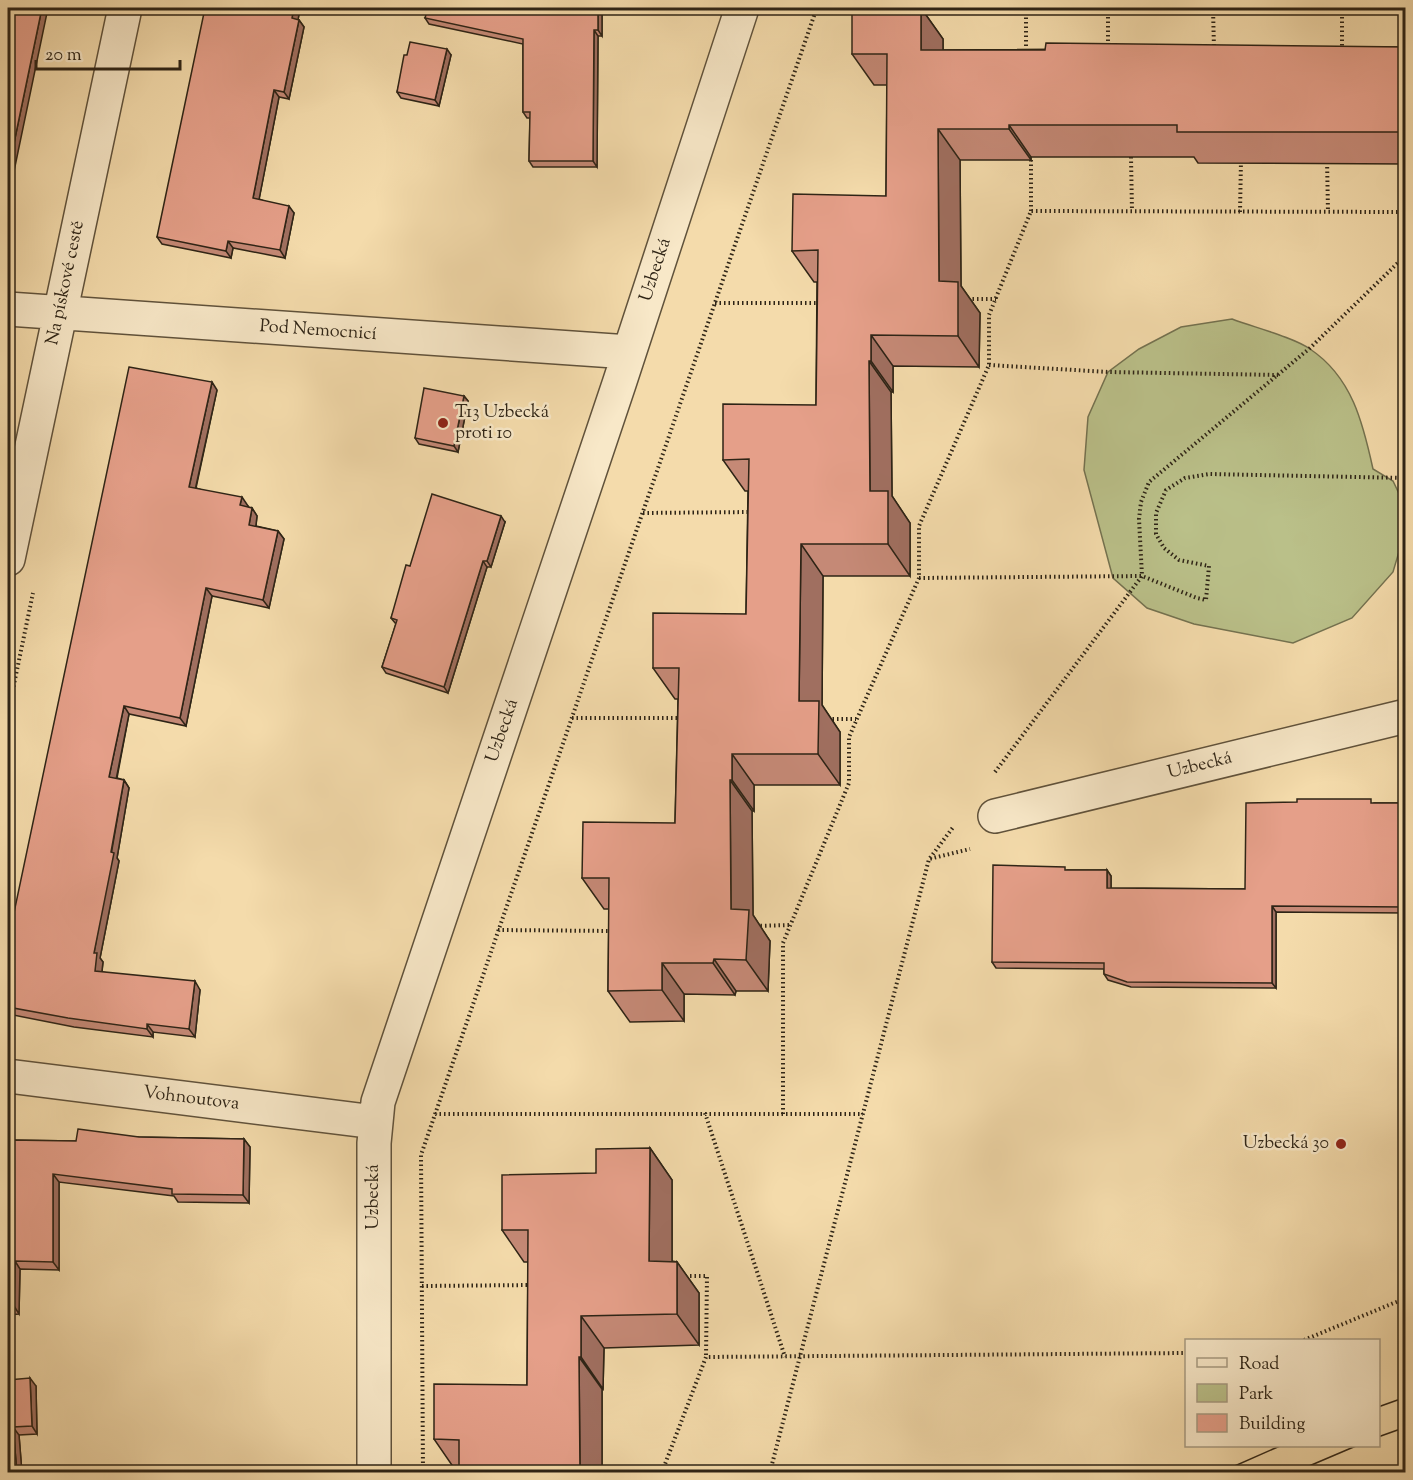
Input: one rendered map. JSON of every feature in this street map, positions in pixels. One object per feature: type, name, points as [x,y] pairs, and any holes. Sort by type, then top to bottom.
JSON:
[{"type":"street","name":"Na pískové cestě","points":[[8,559],[125,8]]},
{"type":"street","name":"Uzbecká","points":[[374,1473],[375,1122],[378,1102],[742,8]]},
{"type":"street","name":"Pod Nemocnicí","points":[[8,309],[629,352]]},
{"type":"street","name":"Uzbecká","points":[[995,816],[1406,716]]},
{"type":"street","name":"Vohnoutova","points":[[8,1076],[375,1122]]},
{"type":"path","points":[[423,1473],[421,1155],[816,10],[820,8]]},
{"type":"path","points":[[1026,8],[1026,60]]},
{"type":"path","points":[[1108,8],[1108,52]]},
{"type":"path","points":[[1213,8],[1214,53]]},
{"type":"path","points":[[1342,8],[1342,54]]},
{"type":"path","points":[[1131,156],[1132,211]]},
{"type":"path","points":[[1240,212],[1241,156]]},
{"type":"path","points":[[1327,157],[1328,212]]},
{"type":"path","points":[[783,1114],[783,943],[849,783],[849,737],[919,578],[920,526],[989,365],[989,315],[1030,211],[1031,160]]},
{"type":"path","points":[[1030,211],[1406,212]]},
{"type":"path","points":[[993,774],[1142,576],[1140,502],[1149,482],[1310,348],[1406,255]]},
{"type":"path","points":[[961,299],[996,299]]},
{"type":"path","points":[[715,303],[828,303]]},
{"type":"path","points":[[989,365],[1108,372],[1278,375]]},
{"type":"path","points":[[919,578],[1142,576],[1206,600],[1209,566],[1179,560],[1164,548],[1156,534],[1156,513],[1166,490],[1185,478],[1209,474],[1406,478]]},
{"type":"path","points":[[643,513],[758,512]]},
{"type":"path","points":[[572,718],[688,718]]},
{"type":"path","points":[[821,719],[857,719]]},
{"type":"path","points":[[770,1473],[929,859],[958,821]]},
{"type":"path","points":[[929,859],[975,848]]},
{"type":"path","points":[[753,926],[790,925]]},
{"type":"path","points":[[498,930],[620,931]]},
{"type":"path","points":[[705,1113],[785,1357]]},
{"type":"path","points":[[435,1114],[864,1114]]},
{"type":"path","points":[[662,1473],[706,1357],[707,1276],[676,1276]]},
{"type":"path","points":[[422,1286],[536,1285]]},
{"type":"path","points":[[1309,1339],[1406,1298]]},
{"type":"path","points":[[706,1357],[1185,1353]]},
{"type":"green space","points":[[1232,319],[1294,340],[1324,360],[1346,387],[1354,402],[1373,469],[1393,481],[1403,502],[1404,535],[1393,572],[1352,618],[1293,643],[1194,624],[1147,608],[1113,578],[1084,470],[1088,417],[1108,372],[1139,349],[1181,327]]},
{"type":"building","points":[[8,8],[42,8],[8,172]]},
{"type":"building","points":[[205,8],[294,8],[292,18],[299,20],[284,92],[274,90],[253,198],[289,206],[280,250],[228,241],[226,251],[157,237]]},
{"type":"building","points":[[428,8],[598,8],[598,30],[594,30],[593,161],[529,161],[530,112],[523,112],[523,39],[425,18]]},
{"type":"building","points":[[852,8],[921,8],[921,50],[1045,50],[1046,43],[1406,47],[1406,132],[1177,132],[1177,125],[1009,125],[1009,129],[938,129],[939,281],[958,282],[958,336],[871,335],[871,361],[869,361],[870,491],[888,491],[888,544],[801,544],[799,701],[819,701],[818,754],[732,754],[732,780],[730,780],[731,909],[749,910],[746,960],[714,959],[713,963],[662,963],[662,990],[608,991],[609,878],[582,878],[583,822],[675,823],[679,668],[653,668],[653,613],[746,614],[749,459],[723,460],[723,404],[816,405],[818,250],[792,251],[793,194],[886,196],[887,54],[852,54]]},
{"type":"building","points":[[410,42],[447,49],[435,100],[397,92],[404,55],[407,55]]},
{"type":"building","points":[[129,367],[212,382],[189,487],[242,497],[240,505],[252,508],[249,525],[278,531],[263,600],[206,588],[180,718],[124,706],[109,777],[124,780],[111,852],[114,853],[94,953],[97,953],[95,971],[195,981],[189,1029],[147,1024],[147,1029],[8,1007],[8,941]]},
{"type":"building","name":"T13 Uzbecká proti 10","points":[[424,388],[464,396],[454,446],[415,438]]},
{"type":"building","points":[[432,494],[501,516],[487,561],[483,561],[444,687],[382,667],[397,620],[391,618],[406,565],[410,566]]},
{"type":"building","points":[[1297,799],[1371,799],[1371,803],[1406,803],[1406,907],[1272,906],[1272,983],[1127,982],[1104,974],[1104,963],[992,962],[993,865],[1065,867],[1065,870],[1107,870],[1107,888],[1245,889],[1246,803],[1297,802]]},
{"type":"building","points":[[78,1129],[139,1137],[244,1139],[243,1195],[172,1194],[172,1189],[53,1174],[53,1262],[15,1261],[14,1306],[8,1306],[8,1140],[76,1141]]},
{"type":"building","points":[[650,1148],[649,1261],[677,1262],[677,1314],[581,1316],[580,1471],[608,1470],[608,1473],[459,1473],[459,1440],[434,1439],[434,1384],[527,1385],[528,1230],[502,1230],[502,1175],[596,1173],[596,1149]]},
{"type":"building","points":[[30,1378],[32,1426],[13,1427],[17,1473],[8,1473],[8,1380]]},
{"type":"tram line","points":[[1380,1406],[1406,1397]]},
{"type":"tram line","points":[[1380,1436],[1406,1427]]},
{"type":"tram line","points":[[1221,1472],[1278,1447]]},
{"type":"tram line","points":[[1295,1472],[1354,1447]]},
{"type":"place","name":"T13 Uzbecká proti 10","points":[[443,423]]},
{"type":"place","name":"Uzbecká 30","points":[[1341,1144]]}]
